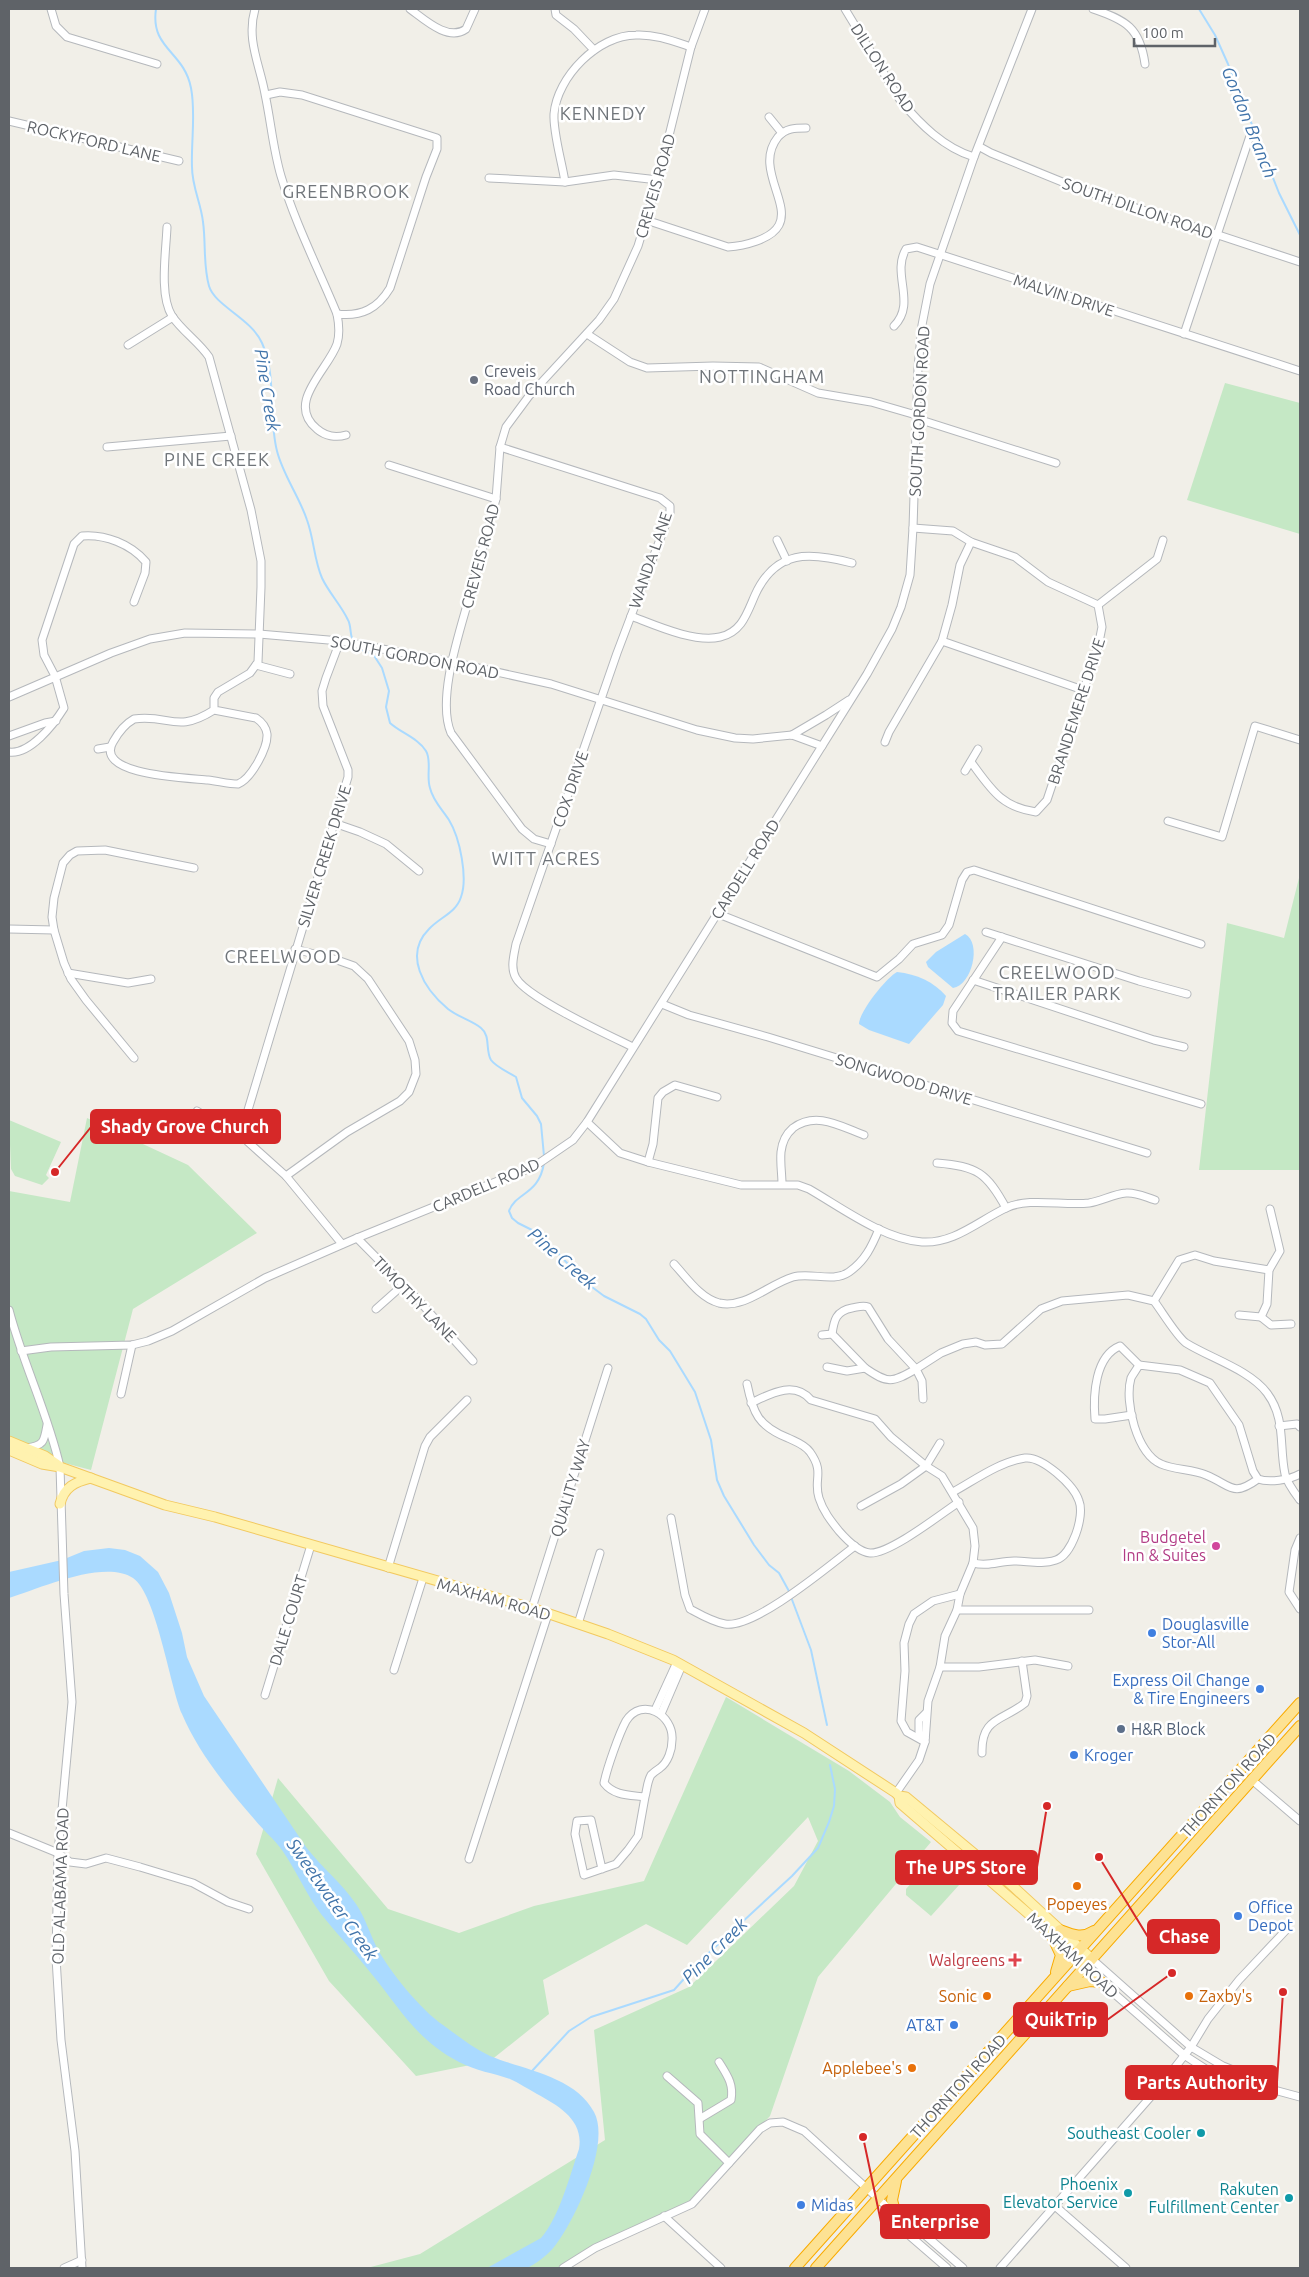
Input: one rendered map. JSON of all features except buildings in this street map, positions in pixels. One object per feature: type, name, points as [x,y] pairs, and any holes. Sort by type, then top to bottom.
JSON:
[{"type":"highway","name":"THORNTON ROAD","points":[[795,2268],[1300,1704]]},
{"type":"highway","name":"THORNTON ROAD","points":[[816,2268],[1300,1726]]},
{"type":"highway","points":[[1060,1930],[1071,1935],[1082,1936],[1099,1928]]},
{"type":"highway","points":[[1052,1936],[1061,1955],[1060,1965],[1052,1981]]},
{"type":"highway","points":[[1068,1986],[1090,1981],[1101,1982]]},
{"type":"highway","points":[[896,2215],[892,2200],[897,2178]]},
{"type":"main road","name":"MAXHAM ROAD","points":[[9,1441],[45,1456],[60,1467]]},
{"type":"main road","name":"MAXHAM ROAD","points":[[9,1450],[42,1464],[60,1467],[165,1505],[532,1608],[680,1663],[804,1733],[897,1794],[906,1797],[1004,1878],[1060,1930],[1077,1953],[1084,1967]]},
{"type":"main road","points":[[60,1504],[62,1496],[73,1483],[91,1478]]},
{"type":"main road","name":"MAXHAM ROAD","points":[[897,1794],[900,1803],[1052,1936],[1077,1953],[1092,1959]]},
{"type":"main road","points":[[956,1851],[968,1854],[995,1877],[1004,1878]]},
{"type":"street","points":[[51,9],[56,26],[67,37],[157,64]]},
{"type":"street","points":[[254,9],[253,46],[255,60],[266,95],[267,111],[282,177],[337,314],[339,338],[336,347],[310,387],[306,409],[310,421],[318,430],[332,436],[346,435]]},
{"type":"street","points":[[410,9],[430,24],[445,31],[457,33],[466,29],[475,9]]},
{"type":"street","points":[[555,9],[556,14],[594,50]]},
{"type":"street","name":"CREVEIS ROAD","points":[[551,844],[534,838],[522,829],[451,733],[447,724],[446,703],[451,662],[496,499],[500,446],[506,427],[515,413],[587,334],[614,299],[638,246],[658,180],[691,47],[705,9]]},
{"type":"street","name":"DILLON ROAD","points":[[845,9],[900,100],[910,112],[947,144],[974,157]]},
{"type":"street","name":"SOUTH GORDON ROAD","points":[[851,698],[882,649],[901,607],[910,575],[914,528],[916,415],[922,325],[939,254],[974,157],[980,147],[1032,9]]},
{"type":"street","points":[[1093,9],[1114,16],[1130,27],[1140,40],[1145,64]]},
{"type":"street","points":[[565,182],[554,116],[556,102],[564,85],[578,66],[594,50],[608,41],[634,34],[664,38],[691,47]]},
{"type":"street","points":[[266,95],[280,92],[302,95],[437,138],[437,149],[390,288],[384,298],[365,313],[337,314]]},
{"type":"street","points":[[769,117],[782,133]]},
{"type":"street","name":"ROCKYFORD LANE","points":[[9,121],[179,161]]},
{"type":"street","points":[[646,220],[728,247],[738,246],[771,234],[779,225],[781,215],[769,165],[771,151],[775,141],[782,133],[793,128],[806,128]]},
{"type":"street","points":[[1184,334],[1252,130]]},
{"type":"street","name":"SOUTH DILLON ROAD","points":[[980,147],[1082,190],[1300,262]]},
{"type":"street","points":[[489,178],[565,182],[614,175],[658,180]]},
{"type":"street","points":[[167,227],[165,297],[173,317],[201,346],[208,358],[251,510],[261,561],[259,634],[256,665],[246,675],[218,692],[214,698],[214,710]]},
{"type":"street","name":"MALVIN DRIVE","points":[[894,326],[901,319],[904,307],[900,258],[906,249],[917,247],[1300,371]]},
{"type":"street","points":[[128,345],[173,317]]},
{"type":"street","points":[[587,334],[630,362],[647,368],[759,367],[818,393],[871,402],[916,415],[921,420],[1056,463]]},
{"type":"street","points":[[107,447],[231,436]]},
{"type":"street","name":"WANDA LANE","points":[[500,446],[666,501],[670,506],[670,513],[602,699]]},
{"type":"street","points":[[389,465],[496,499]]},
{"type":"street","points":[[914,528],[953,531],[971,542],[1015,557],[1048,582],[1098,604],[1157,559],[1163,540]]},
{"type":"street","points":[[9,752],[15,753],[28,747],[56,721],[64,708],[55,676],[44,655],[42,640],[74,544],[82,536],[91,535],[120,542],[139,554],[146,562],[145,572],[134,602]]},
{"type":"street","points":[[777,540],[787,561]]},
{"type":"street","points":[[885,742],[888,732],[942,641],[960,565],[971,542]]},
{"type":"street","points":[[631,616],[694,636],[720,637],[729,633],[745,620],[762,582],[787,561],[804,555],[812,555],[852,563]]},
{"type":"street","name":"BRANDEMERE DRIVE","points":[[971,762],[996,795],[1020,810],[1036,812],[1047,800],[1098,648],[1102,627],[1098,604]]},
{"type":"street","name":"SOUTH GORDON ROAD","points":[[9,697],[139,642],[161,636],[185,633],[259,634],[340,641],[451,662],[551,684],[697,730],[735,738],[753,739],[792,735],[822,746]]},
{"type":"street","name":"SILVER CREEK DRIVE","points":[[242,1130],[348,773],[326,716],[322,692],[340,641]]},
{"type":"street","points":[[942,641],[1083,690]]},
{"type":"street","points":[[256,665],[290,674]]},
{"type":"street","points":[[792,735],[826,716],[851,698]]},
{"type":"street","name":"CARDELL ROAD","points":[[21,1351],[51,1347],[132,1345],[172,1331],[265,1278],[342,1244],[535,1166],[574,1140],[662,1004],[716,913],[851,698]]},
{"type":"street","name":"COX DRIVE","points":[[602,699],[516,944],[513,971],[516,979],[543,999],[582,1022],[633,1047]]},
{"type":"street","points":[[98,749],[110,747],[125,726],[134,719],[185,723],[214,710],[256,718],[262,722],[267,732],[264,748],[250,776],[238,784],[159,776],[132,769],[123,766],[113,758],[110,747]]},
{"type":"street","points":[[9,736],[56,721]]},
{"type":"street","points":[[1168,821],[1222,837],[1255,726],[1300,740]]},
{"type":"street","points":[[965,771],[978,749]]},
{"type":"street","points":[[334,824],[375,838],[419,871]]},
{"type":"street","points":[[134,1058],[86,1000],[68,973],[54,930],[53,903],[63,863],[70,854],[77,851],[105,850],[194,868]]},
{"type":"street","points":[[716,913],[877,977],[899,959],[913,944],[936,938],[946,930],[962,880],[967,872],[974,870],[1201,944]]},
{"type":"street","points":[[9,929],[54,930]]},
{"type":"street","points":[[986,932],[1139,981],[1187,994]]},
{"type":"street","points":[[1002,937],[953,1011],[952,1023],[958,1031],[1201,1104]]},
{"type":"street","points":[[286,1176],[347,1132],[400,1101],[409,1092],[416,1074],[416,1060],[409,1041],[364,974],[354,966],[295,949]]},
{"type":"street","points":[[68,973],[128,983],[151,979]]},
{"type":"street","points":[[973,980],[1154,1040],[1184,1047]]},
{"type":"street","name":"SONGWOOD DRIVE","points":[[662,1004],[689,1015],[768,1037],[1147,1153]]},
{"type":"street","points":[[648,1162],[654,1144],[656,1105],[663,1092],[675,1086],[717,1097]]},
{"type":"street","points":[[197,1111],[223,1126],[242,1130],[248,1142],[286,1176],[342,1244]]},
{"type":"street","points":[[782,1184],[782,1146],[789,1132],[799,1124],[807,1120],[824,1121],[864,1135]]},
{"type":"street","points":[[587,1122],[620,1153],[648,1162],[741,1185],[753,1187],[782,1184],[798,1185],[809,1189],[879,1229],[905,1239],[938,1241],[956,1236],[1006,1208],[1020,1204],[1092,1202],[1125,1193],[1136,1193],[1155,1200]]},
{"type":"street","points":[[938,1163],[960,1164],[982,1174],[994,1186],[1006,1208]]},
{"type":"street","points":[[1261,1317],[1268,1298],[1269,1270],[1280,1251],[1270,1209]]},
{"type":"street","points":[[674,1264],[707,1298],[720,1303],[731,1304],[741,1302],[778,1282],[796,1276],[829,1277],[848,1273],[863,1260],[879,1229]]},
{"type":"street","name":"TIMOTHY LANE","points":[[357,1238],[404,1285],[473,1361]]},
{"type":"street","points":[[1154,1300],[1179,1260],[1195,1255],[1214,1261],[1269,1270]]},
{"type":"street","points":[[376,1309],[404,1285]]},
{"type":"street","points":[[832,1334],[864,1368],[882,1380],[899,1379],[941,1353],[964,1344],[976,1342],[985,1345],[1002,1344],[1041,1309],[1062,1301],[1128,1296],[1154,1300],[1184,1342],[1250,1378],[1266,1391],[1275,1404],[1286,1478],[1300,1500]]},
{"type":"street","points":[[832,1334],[834,1321],[840,1312],[861,1306],[868,1307],[888,1339],[916,1369],[922,1381],[923,1399]]},
{"type":"street","name":"OLD ALABAMA ROAD","points":[[9,1310],[21,1351],[48,1422],[60,1467],[60,1528],[72,1702],[58,1853],[56,1965],[61,2040],[75,2151],[82,2268]]},
{"type":"street","points":[[1239,1315],[1261,1317],[1271,1325],[1291,1324]]},
{"type":"street","points":[[822,1335],[832,1334]]},
{"type":"street","points":[[121,1394],[132,1345]]},
{"type":"street","points":[[1132,1415],[1095,1419],[1096,1387],[1101,1365],[1111,1349],[1120,1346],[1139,1365],[1180,1370],[1210,1383],[1239,1425],[1253,1471],[1258,1479],[1264,1481],[1300,1474]]},
{"type":"street","points":[[1139,1365],[1131,1379],[1133,1424],[1140,1444],[1152,1459],[1162,1465],[1207,1475],[1232,1490],[1240,1490],[1258,1479]]},
{"type":"street","points":[[827,1367],[847,1371],[864,1368]]},
{"type":"street","name":"QUALITY WAY","points":[[532,1608],[608,1368]]},
{"type":"street","points":[[747,1384],[756,1417],[781,1435],[806,1446],[818,1462],[819,1499],[829,1518],[844,1536],[860,1550],[870,1553],[891,1546],[959,1502]]},
{"type":"street","points":[[751,1403],[774,1392],[794,1390],[804,1392],[811,1400],[875,1419],[890,1437],[926,1466],[942,1476],[973,1528],[975,1546],[973,1564],[960,1594],[957,1610],[945,1636],[940,1667],[928,1701],[926,1714],[930,1720],[930,1733],[925,1740],[919,1760],[897,1794]]},
{"type":"street","points":[[388,1568],[425,1446],[430,1437],[467,1400]]},
{"type":"street","points":[[27,1448],[39,1446],[44,1441],[48,1422]]},
{"type":"street","points":[[1279,1426],[1297,1424],[1300,1427]]},
{"type":"street","points":[[861,1506],[900,1484],[926,1466],[940,1443]]},
{"type":"street","points":[[953,1492],[983,1474],[1011,1462],[1034,1458],[1041,1460],[1075,1491],[1080,1502],[1078,1525],[1069,1550],[1058,1560],[1049,1562],[1006,1561],[988,1566],[973,1564]]},
{"type":"street","points":[[672,1518],[685,1595],[690,1609],[727,1624],[744,1621],[799,1590],[855,1546]]},
{"type":"street","points":[[1300,1538],[1295,1550],[1290,1592],[1300,1609]]},
{"type":"street","name":"DALE COURT","points":[[266,1695],[311,1545]]},
{"type":"street","points":[[578,1624],[600,1553]]},
{"type":"street","points":[[394,1670],[422,1578]]},
{"type":"street","points":[[925,1740],[906,1732],[901,1721],[905,1671],[904,1643],[914,1614],[933,1601],[960,1594]]},
{"type":"street","points":[[957,1610],[1089,1610]]},
{"type":"street","points":[[469,1859],[548,1614]]},
{"type":"street","points":[[940,1667],[979,1667],[1022,1660],[1036,1660],[1068,1666]]},
{"type":"street","points":[[982,1753],[984,1731],[991,1723],[1025,1703],[1027,1696],[1022,1660]]},
{"type":"street","points":[[658,1712],[680,1663]]},
{"type":"street","points":[[602,1869],[591,1820],[576,1821],[575,1834],[584,1875],[602,1869],[616,1864],[638,1836],[652,1773],[662,1767],[671,1750],[672,1738],[670,1727],[658,1712],[646,1709],[636,1712],[627,1721],[604,1783],[610,1790],[618,1793],[645,1798]]},
{"type":"street","points":[[1252,1780],[1300,1821]]},
{"type":"street","points":[[9,1833],[58,1853],[70,1862],[86,1864],[106,1858],[193,1883],[228,1902],[249,1909]]},
{"type":"street","points":[[1000,2268],[1161,2085],[1191,2047],[1208,2019],[1239,1980],[1287,1929]]},
{"type":"street","name":"MAXHAM ROAD","points":[[1092,1959],[1191,2047],[1224,2066],[1253,2078],[1264,2087]]},
{"type":"street","name":"MAXHAM ROAD","points":[[1084,1967],[1184,2055],[1215,2075],[1249,2088],[1264,2087],[1300,2096]]},
{"type":"street","points":[[701,2118],[731,2100],[731,2083],[719,2062]]},
{"type":"street","points":[[667,2076],[698,2103],[701,2118],[700,2134],[729,2163]]},
{"type":"street","points":[[563,2268],[595,2248],[692,2204],[760,2129],[770,2123],[783,2122],[804,2131],[896,2215],[905,2224],[910,2236],[947,2268]]},
{"type":"street","points":[[1055,2206],[1126,2268]]},
{"type":"street","points":[[664,2216],[721,2268]]},
{"type":"street","points":[[905,2224],[917,2228],[963,2268]]},
{"type":"street","points":[[64,2268],[82,2260]]},
{"type":"green space","points":[[1225,383],[1300,403],[1300,534],[1187,500]]},
{"type":"green space","points":[[1300,874],[1300,1170],[1199,1170],[1227,923],[1284,938]]},
{"type":"green space","points":[[87,1118],[188,1165],[257,1233],[133,1309],[91,1470],[53,1460],[9,1439],[9,1191],[70,1202]]},
{"type":"green space","points":[[9,1120],[61,1142],[46,1175],[49,1178],[42,1185],[15,1176],[11,1169]]},
{"type":"green space","points":[[726,1697],[849,1771],[890,1802],[900,1817],[931,1842],[818,1977],[770,2116],[689,2205],[565,2268],[367,2268],[420,2254],[605,2140],[594,2030],[689,1987],[794,1886],[818,1841],[808,1817],[687,1945],[646,1924],[543,1980],[549,2014],[490,2061],[416,2076],[329,1981],[256,1854],[278,1778],[388,1909],[459,1933],[534,1906],[644,1881]]},
{"type":"green space","points":[[941,1850],[945,1850],[967,1869],[969,1874],[931,1916],[906,1895],[906,1889]]},
{"type":"water","points":[[965,934],[973,946],[974,954],[970,972],[960,985],[953,988],[928,967],[926,962],[936,952]]},
{"type":"water","points":[[897,972],[924,980],[946,996],[943,1005],[909,1044],[869,1030],[859,1024],[863,1012],[874,996],[886,981]]},
{"type":"water","name":"Sweetwater Creek","points":[[109,1548],[125,1550],[140,1556],[158,1572],[169,1593],[182,1633],[187,1657],[204,1696],[306,1847],[345,1889],[356,1904],[377,1948],[407,1990],[434,2018],[472,2046],[490,2056],[562,2082],[575,2090],[594,2112],[598,2125],[598,2142],[595,2160],[582,2198],[557,2243],[533,2265],[519,2269],[487,2268],[541,2238],[547,2230],[563,2196],[579,2149],[580,2139],[574,2122],[554,2104],[520,2084],[465,2065],[431,2043],[409,2022],[321,1914],[282,1850],[234,1796],[196,1742],[177,1701],[162,1641],[149,1602],[141,1587],[133,1578],[120,1573],[88,1574],[9,1598],[9,1572],[62,1560],[84,1551]]},
{"type":"waterway","name":"Pine Creek","points":[[156,9],[155,22],[158,33],[182,66],[191,88],[193,107],[192,174],[203,222],[209,286],[218,300],[250,326],[262,343],[267,356],[271,382],[274,438],[277,451],[307,520],[322,578],[348,620],[352,638]]},
{"type":"waterway","name":"Gordon Branch","points":[[1199,9],[1215,35],[1228,64],[1279,193],[1300,235]]},
{"type":"waterway","name":"Pine Creek","points":[[354,647],[373,654],[382,668],[389,691],[386,707],[390,723],[414,739],[426,751],[429,759],[431,793],[453,828],[462,858],[464,879],[461,897],[455,907],[433,925],[421,939],[417,960],[420,971],[431,992],[439,1001],[452,1012],[484,1031],[489,1056],[493,1063],[516,1077],[522,1098],[541,1124],[544,1156]]},
{"type":"waterway","name":"Pine Creek","points":[[544,1163],[533,1187],[512,1205],[509,1211],[512,1218],[540,1234],[584,1281],[604,1296],[640,1314],[646,1319],[659,1340],[670,1351],[695,1392],[711,1440],[717,1480],[724,1496],[754,1545],[769,1565],[779,1573],[790,1593]]},
{"type":"waterway","name":"Pine Creek","points":[[791,1597],[811,1650],[827,1725]]},
{"type":"waterway","name":"Pine Creek","points":[[532,2071],[569,2031],[591,2017],[674,1990],[700,1961],[792,1876],[818,1848],[829,1822],[834,1806],[835,1789],[830,1765]]},
{"type":"place","name":"Creveis Road Church","points":[[474,380]]},
{"type":"place","name":"Shady Grove Church","points":[[55,1172]]},
{"type":"place","name":"Budgetel Inn & Suites","points":[[1216,1546]]},
{"type":"place","name":"Douglasville Stor-All","points":[[1152,1633]]},
{"type":"place","name":"Express Oil Change & Tire Engineers","points":[[1260,1689]]},
{"type":"place","name":"H&R Block","points":[[1121,1729]]},
{"type":"place","name":"Kroger","points":[[1074,1755]]},
{"type":"place","name":"The UPS Store","points":[[1047,1806]]},
{"type":"place","name":"Chase","points":[[1099,1857]]},
{"type":"place","name":"Popeyes","points":[[1077,1886]]},
{"type":"place","name":"Office Depot","points":[[1238,1916]]},
{"type":"place","name":"Walgreens","points":[[1015,1960]]},
{"type":"place","name":"QuikTrip","points":[[1172,1973]]},
{"type":"place","name":"Parts Authority","points":[[1283,1992]]},
{"type":"place","name":"Sonic","points":[[987,1996]]},
{"type":"place","name":"Zaxby's","points":[[1189,1996]]},
{"type":"place","name":"AT&T","points":[[954,2025]]},
{"type":"place","name":"Applebee's","points":[[912,2068]]},
{"type":"place","name":"Southeast Cooler","points":[[1201,2133]]},
{"type":"place","name":"Enterprise","points":[[863,2137]]},
{"type":"place","name":"Phoenix Elevator Service","points":[[1128,2193]]},
{"type":"place","name":"Rakuten Fulfillment Center","points":[[1289,2198]]},
{"type":"place","name":"Midas","points":[[801,2205]]},
{"type":"district","name":"KENNEDY","points":[[603,113]]},
{"type":"district","name":"GREENBROOK","points":[[346,191]]},
{"type":"district","name":"NOTTINGHAM","points":[[762,376]]},
{"type":"district","name":"PINE CREEK","points":[[217,459]]},
{"type":"district","name":"WITT ACRES","points":[[546,858]]},
{"type":"district","name":"CREELWOOD","points":[[283,956]]},
{"type":"district","name":"CREELWOOD TRAILER PARK","points":[[1057,982]]}]
